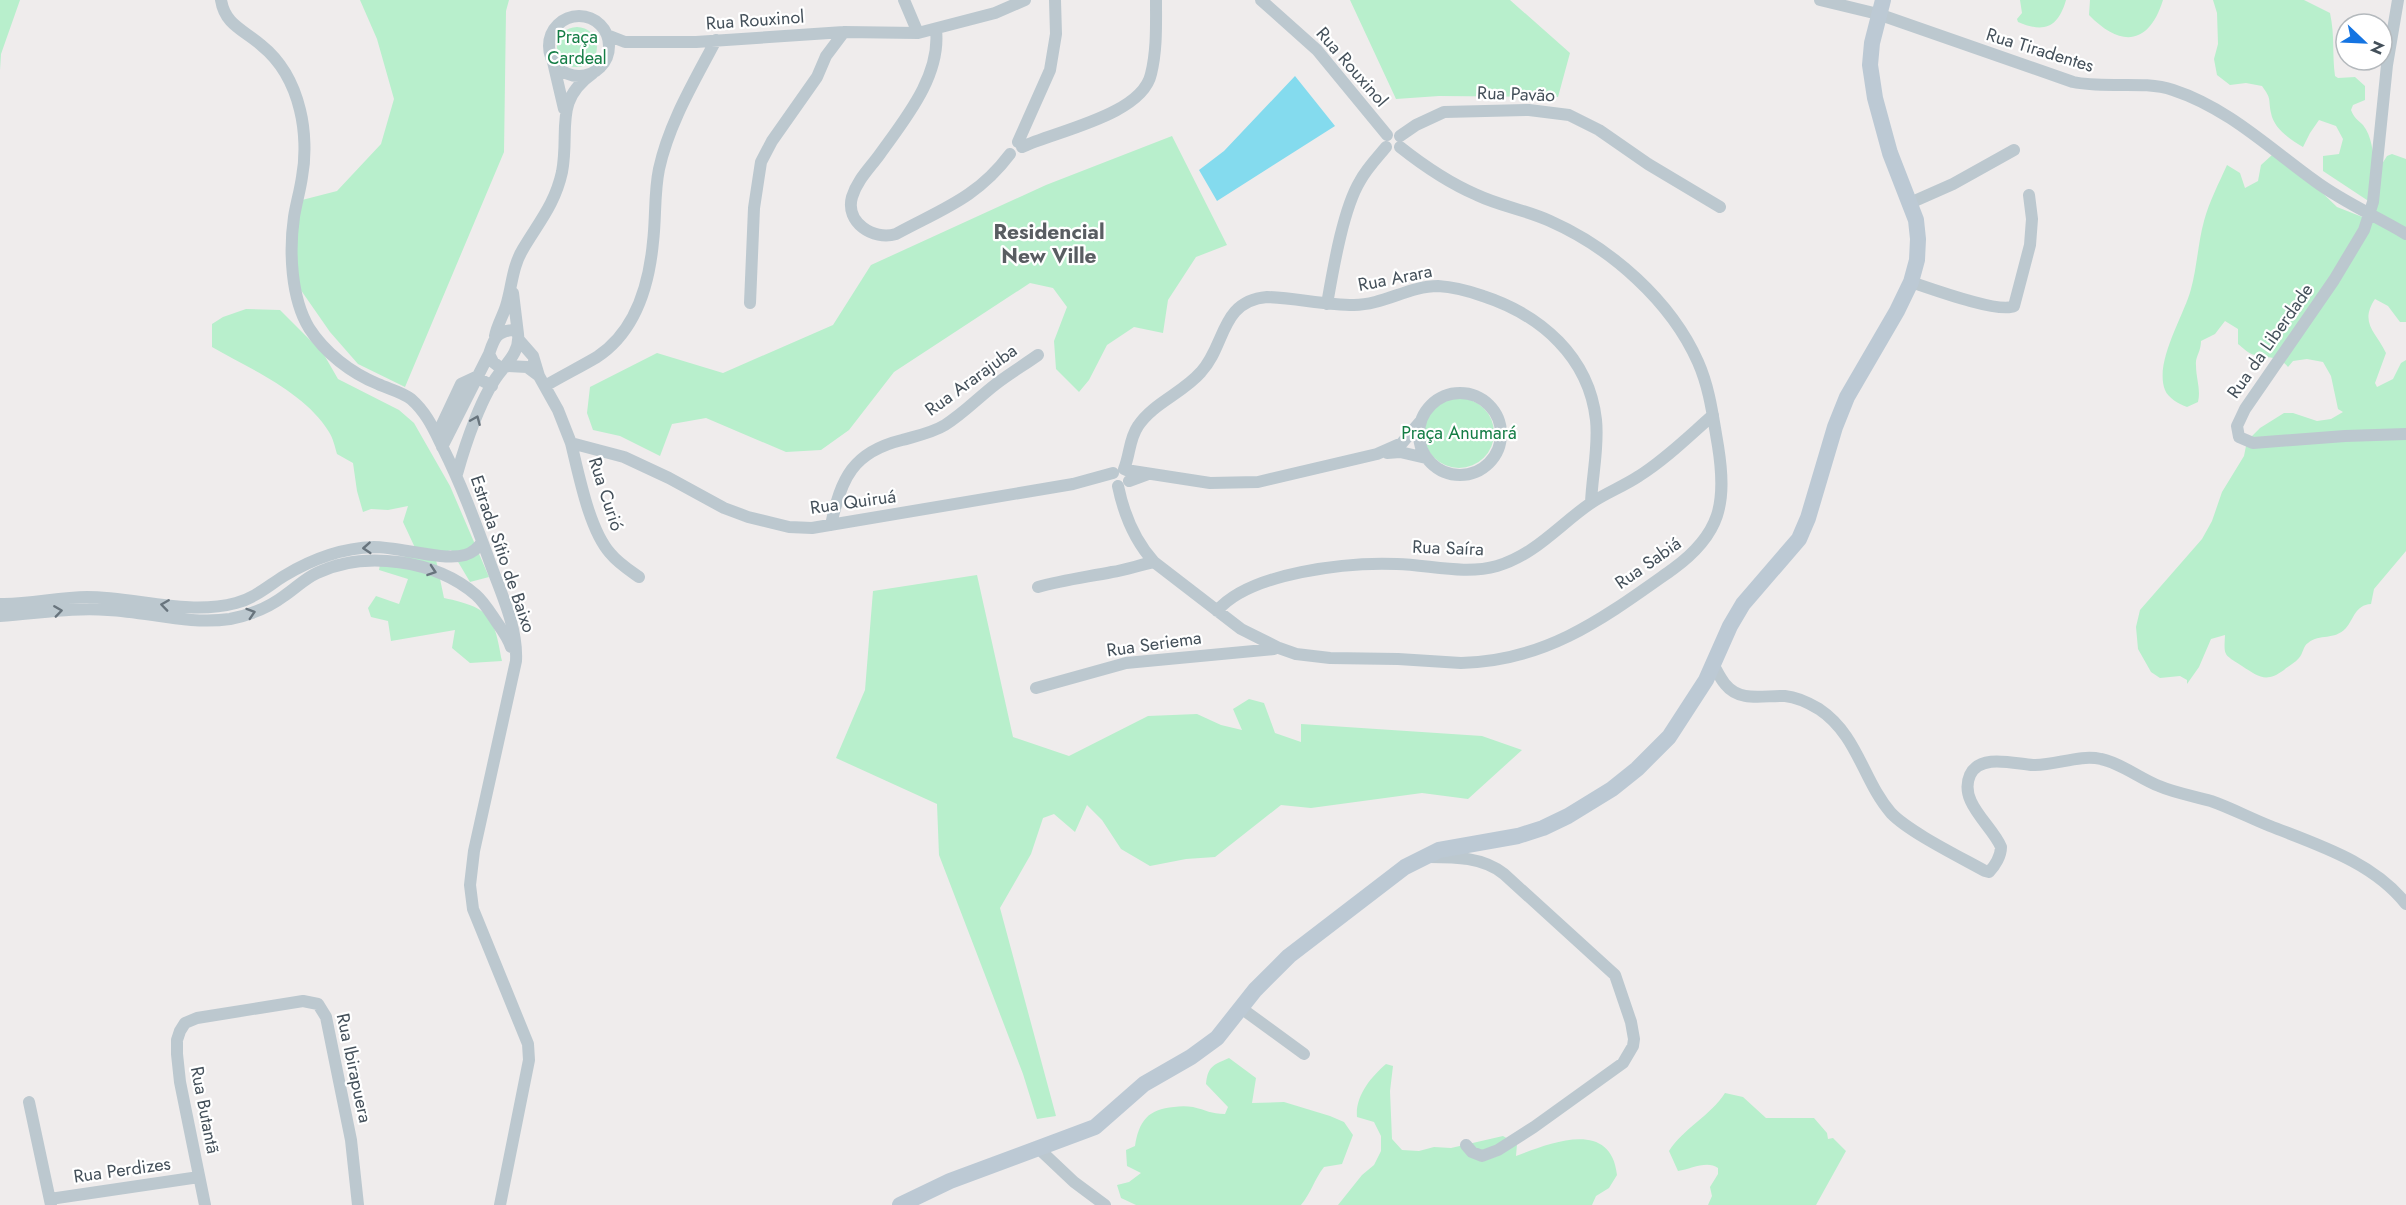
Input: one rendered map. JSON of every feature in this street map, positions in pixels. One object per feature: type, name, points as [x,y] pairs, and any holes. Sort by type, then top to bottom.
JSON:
[{"type":"main road","points":[[900,1205],[950,1181],[1082,1134],[1095,1127],[1144,1084],[1191,1057],[1217,1038],[1262,982],[1288,956],[1405,867],[1439,850],[1498,840],[1543,828],[1569,816],[1612,789],[1669,737],[1694,700],[1743,604],[1799,539],[1808,518],[1834,427],[1847,397],[1897,311],[1911,282],[1917,260],[1918,239],[1910,203],[1890,153],[1875,98],[1870,65],[1872,43],[1881,7]]},
{"type":"street","name":"Estrada Sítio de Baixo","points":[[221,0],[222,10],[229,22],[262,46],[287,75],[296,95],[304,130],[303,164],[294,218],[292,247],[296,291],[309,327],[327,351],[352,371],[376,384],[409,397],[430,421],[457,474],[514,633],[516,661],[474,851],[470,885],[473,909],[528,1044],[527,1071],[500,1205]]},
{"type":"street","points":[[904,0],[918,33]]},
{"type":"street","name":"Rua Rouxinol","points":[[607,35],[625,42],[696,42],[844,32],[918,33],[1009,9],[1025,0]]},
{"type":"street","points":[[1014,146],[1091,123],[1136,97],[1151,75],[1156,42],[1156,0]]},
{"type":"street","name":"Rua Rouxinol","points":[[1262,0],[1317,50],[1393,141]]},
{"type":"street","name":"Rua Tiradentes","points":[[1820,0],[1881,7],[2073,82],[2097,86],[2157,87],[2185,94],[2246,128],[2314,181],[2406,234]]},
{"type":"street","points":[[2370,213],[2380,155],[2387,65],[2398,0]]},
{"type":"street","points":[[936,30],[937,45],[929,75],[906,117],[862,176],[853,195],[851,206],[854,218],[862,228],[882,235],[896,234],[966,198],[989,177],[1014,146],[1046,82],[1053,58],[1056,34],[1053,1]]},
{"type":"street","points":[[464,451],[442,441],[461,384],[476,377],[489,354],[506,306],[515,265],[522,249],[540,224],[555,195],[564,158],[568,100],[582,80],[606,61],[609,50],[607,35],[595,21],[577,16],[568,18],[554,30],[549,49],[566,119]]},
{"type":"street","points":[[750,303],[754,208],[761,162],[772,141],[818,77],[826,56],[844,32]]},
{"type":"street","points":[[820,33],[826,56]]},
{"type":"street","points":[[542,381],[597,356],[610,346],[622,333],[639,304],[651,263],[659,170],[673,124],[716,40]]},
{"type":"street","name":"Rua Rouxinol","points":[[609,50],[625,42]]},
{"type":"street","points":[[696,42],[701,68]]},
{"type":"street","points":[[552,58],[565,72],[584,76],[593,73]]},
{"type":"street","name":"Rua Pavão","points":[[1327,304],[1347,213],[1354,192],[1372,162],[1393,141],[1416,125],[1444,112],[1529,110],[1569,115],[1590,125],[1719,207]]},
{"type":"street","name":"Rua Sabiá","points":[[1121,477],[1122,505],[1143,550],[1154,562],[1256,638],[1296,654],[1330,658],[1486,663],[1534,651],[1563,639],[1644,590],[1692,555],[1707,537],[1719,512],[1722,492],[1719,450],[1713,415],[1704,380],[1688,345],[1661,305],[1620,265],[1587,240],[1531,213],[1477,195],[1446,179],[1393,141]]},
{"type":"street","points":[[1910,203],[1970,176],[2014,150]]},
{"type":"street","points":[[1911,282],[1985,304],[2007,309],[2014,306],[2032,231],[2029,195]]},
{"type":"street","name":"Rua da Liberdade","points":[[2370,213],[2356,246],[2238,420],[2237,432],[2243,440],[2253,443],[2406,434]]},
{"type":"street","points":[[457,474],[464,451],[492,386],[505,368],[518,337],[512,280]]},
{"type":"street","name":"Rua Arara","points":[[1121,477],[1135,431],[1148,414],[1202,372],[1230,317],[1243,304],[1267,297],[1327,304],[1365,304],[1420,288],[1450,287],[1502,302],[1536,320],[1561,344],[1577,367],[1591,395],[1596,436],[1591,503]]},
{"type":"street","points":[[495,336],[514,330],[533,356],[571,443]]},
{"type":"street","points":[[489,354],[495,365],[505,368],[527,367],[542,381]]},
{"type":"street","name":"Rua Ararajuba","points":[[831,525],[843,483],[850,470],[865,454],[880,446],[924,434],[945,425],[995,384],[1038,355]]},
{"type":"street","points":[[476,377],[492,386]]},
{"type":"street","points":[[1377,454],[1402,443],[1420,422],[1427,409],[1438,399],[1451,394],[1465,393],[1478,397],[1490,406],[1498,417],[1501,431],[1500,445],[1493,458],[1483,468],[1470,474],[1456,476],[1442,472],[1426,458],[1419,442],[1420,422]]},
{"type":"street","name":"Rua Saíra","points":[[1217,611],[1231,597],[1274,579],[1318,569],[1377,564],[1457,570],[1499,566],[1542,543],[1591,503],[1652,468],[1713,415]]},
{"type":"street","name":"Rua Quiruá","points":[[571,443],[624,457],[724,508],[748,517],[789,526],[812,528],[1085,481],[1149,473],[1210,483],[1258,482],[1377,454]]},
{"type":"street","name":"Rua Curió","points":[[571,443],[582,492],[601,539],[613,556],[639,578]]},
{"type":"street","points":[[1377,454],[1400,452],[1426,458]]},
{"type":"street","points":[[0,604],[83,597],[127,599],[181,607],[210,607],[244,600],[263,592],[281,578],[315,559],[341,551],[374,548],[467,554],[484,547]]},
{"type":"street","points":[[1128,567],[1143,550]]},
{"type":"street","points":[[464,586],[458,568],[467,554]]},
{"type":"street","points":[[1038,587],[1071,578],[1154,562]]},
{"type":"street","points":[[0,616],[87,609],[188,620],[230,619],[253,613],[270,605],[318,572],[347,563],[419,566],[447,576],[478,597],[505,633],[516,661]]},
{"type":"street","points":[[478,597],[492,597],[500,591]]},
{"type":"street","name":"Rua Seriema","points":[[1036,688],[1126,663],[1279,648]]},
{"type":"street","points":[[1713,664],[1725,684],[1733,691],[1758,698],[1786,696],[1819,709],[1832,719],[1849,739],[1894,816],[1985,871],[1989,872],[1993,868],[2001,847],[1972,804],[1969,793],[1970,775],[1976,767],[1984,762],[2036,765],[2095,758],[2114,763],[2160,786],[2212,802],[2321,846],[2360,865],[2398,894],[2406,904]]},
{"type":"street","points":[[1422,857],[1452,857],[1483,862],[1496,867],[1616,975],[1634,1039],[1633,1046],[1623,1063],[1507,1145],[1482,1156],[1472,1152],[1466,1145]]},
{"type":"street","name":"Rua Ibirapuera","points":[[185,1023],[197,1018],[236,1010],[303,1001],[313,1002],[322,1009],[330,1029],[351,1140],[358,1205]]},
{"type":"street","points":[[1241,1008],[1304,1054]]},
{"type":"street","name":"Rua Butantã","points":[[185,1023],[177,1040],[180,1082],[206,1205]]},
{"type":"street","points":[[29,1101],[51,1202]]},
{"type":"street","points":[[1038,1148],[1074,1182],[1105,1205]]},
{"type":"street","name":"Rua Perdizes","points":[[51,1202],[200,1177]]},
{"type":"green space","points":[[0,0],[20,0],[1,54],[0,70]]},
{"type":"green space","points":[[360,0],[509,0],[506,11],[504,152],[405,387],[358,364],[330,332],[298,286],[291,254],[302,200],[337,191],[381,144],[394,99],[377,39]]},
{"type":"green space","points":[[1350,0],[1510,0],[1570,53],[1558,97],[1439,96],[1396,99]]},
{"type":"green space","points":[[2020,0],[2066,0],[2059,17],[2054,22],[2049,26],[2035,27],[2018,22],[2017,19],[2022,13]]},
{"type":"green space","points":[[2090,0],[2163,0],[2150,26],[2133,37],[2123,37],[2101,26],[2089,15]]},
{"type":"green space","points":[[2213,0],[2304,0],[2330,13],[2335,76],[2338,78],[2355,77],[2365,86],[2365,100],[2353,105],[2351,110],[2368,134],[2375,167],[2380,167],[2387,156],[2392,154],[2406,159],[2406,322],[2400,322],[2388,306],[2375,299],[2370,307],[2369,321],[2386,353],[2375,383],[2377,387],[2393,379],[2401,363],[2406,360],[2406,551],[2374,589],[2371,604],[2361,607],[2341,632],[2317,638],[2308,643],[2297,660],[2278,674],[2267,677],[2258,676],[2231,659],[2225,651],[2225,635],[2211,639],[2199,667],[2187,684],[2187,680],[2180,676],[2160,678],[2151,672],[2138,649],[2136,627],[2140,610],[2202,539],[2212,521],[2222,492],[2244,456],[2247,441],[2260,428],[2284,413],[2293,413],[2317,421],[2331,419],[2343,412],[2338,409],[2331,376],[2323,362],[2307,359],[2293,361],[2288,367],[2277,359],[2253,354],[2238,344],[2238,329],[2225,321],[2215,334],[2201,341],[2196,362],[2198,402],[2187,407],[2166,393],[2163,366],[2191,289],[2202,229],[2211,200],[2227,165],[2240,173],[2245,188],[2258,181],[2261,165],[2272,155],[2313,184],[2337,207],[2370,220],[2376,206],[2323,171],[2323,156],[2339,154],[2343,139],[2336,126],[2319,120],[2303,147],[2275,124],[2268,96],[2262,86],[2246,83],[2230,85],[2217,75],[2214,59],[2218,44],[2217,13]]},
{"type":"green space","name":"Praça Cardeal","points":[[577,27],[585,28],[591,33],[596,39],[596,55],[591,61],[585,66],[577,67],[569,66],[563,61],[558,55],[557,47],[558,39],[563,33],[569,28]]},
{"type":"green space","points":[[1172,136],[1227,245],[1196,257],[1168,300],[1163,333],[1134,327],[1107,345],[1089,380],[1079,392],[1056,369],[1054,341],[1067,307],[1053,288],[1030,283],[894,372],[849,430],[821,450],[786,452],[706,418],[672,424],[660,456],[620,436],[593,430],[587,413],[590,387],[657,353],[723,373],[833,325],[871,265],[1046,185]]},
{"type":"green space","points":[[246,309],[280,310],[323,353],[338,379],[399,410],[414,423],[450,486],[489,577],[470,582],[451,550],[435,555],[444,598],[472,606],[488,616],[493,624],[502,661],[470,663],[452,648],[455,630],[391,641],[388,621],[371,617],[368,608],[376,596],[399,604],[408,579],[379,570],[381,559],[389,556],[403,557],[417,552],[403,522],[408,506],[388,510],[371,509],[363,512],[353,463],[337,454],[330,434],[319,418],[306,405],[276,383],[212,347],[212,324],[223,317]]},
{"type":"green space","name":"Praça Anumará","points":[[1466,398],[1479,404],[1488,413],[1492,419],[1494,433],[1492,447],[1484,458],[1473,466],[1452,468],[1434,458],[1426,447],[1424,426],[1434,408],[1445,400]]},
{"type":"green space","points":[[977,575],[1013,737],[1069,756],[1148,716],[1197,714],[1221,725],[1242,730],[1233,709],[1249,699],[1264,703],[1275,733],[1301,742],[1301,724],[1482,736],[1522,750],[1468,799],[1422,793],[1311,808],[1281,805],[1215,857],[1186,859],[1150,866],[1121,849],[1102,820],[1087,805],[1075,832],[1054,814],[1043,818],[1031,854],[1000,908],[1056,1116],[1037,1119],[1023,1074],[939,855],[937,804],[836,758],[865,690],[873,591]]},
{"type":"green space","points":[[1229,1058],[1256,1078],[1252,1103],[1284,1102],[1344,1122],[1353,1135],[1342,1164],[1324,1167],[1301,1205],[1136,1205],[1121,1198],[1117,1185],[1129,1182],[1141,1173],[1127,1166],[1126,1150],[1135,1146],[1139,1130],[1146,1118],[1158,1110],[1183,1106],[1225,1114],[1228,1107],[1206,1084],[1212,1067]]},
{"type":"green space","points":[[1386,1064],[1393,1066],[1390,1091],[1392,1139],[1402,1150],[1451,1148],[1503,1136],[1517,1144],[1516,1156],[1545,1145],[1577,1139],[1603,1146],[1612,1157],[1617,1175],[1609,1188],[1596,1196],[1592,1205],[1338,1205],[1362,1175],[1374,1165],[1381,1151],[1381,1136],[1374,1122],[1357,1117],[1357,1109],[1365,1087]]},
{"type":"green space","points":[[1725,1093],[1743,1097],[1766,1118],[1814,1118],[1827,1133],[1828,1139],[1833,1138],[1846,1151],[1816,1205],[1708,1205],[1712,1196],[1710,1187],[1718,1174],[1718,1168],[1704,1165],[1678,1171],[1669,1151]]},
{"type":"water","points":[[1295,76],[1335,126],[1217,201],[1199,170],[1224,151]]},
{"type":"district","name":"Residencial New Ville","points":[[1049,244]]}]
